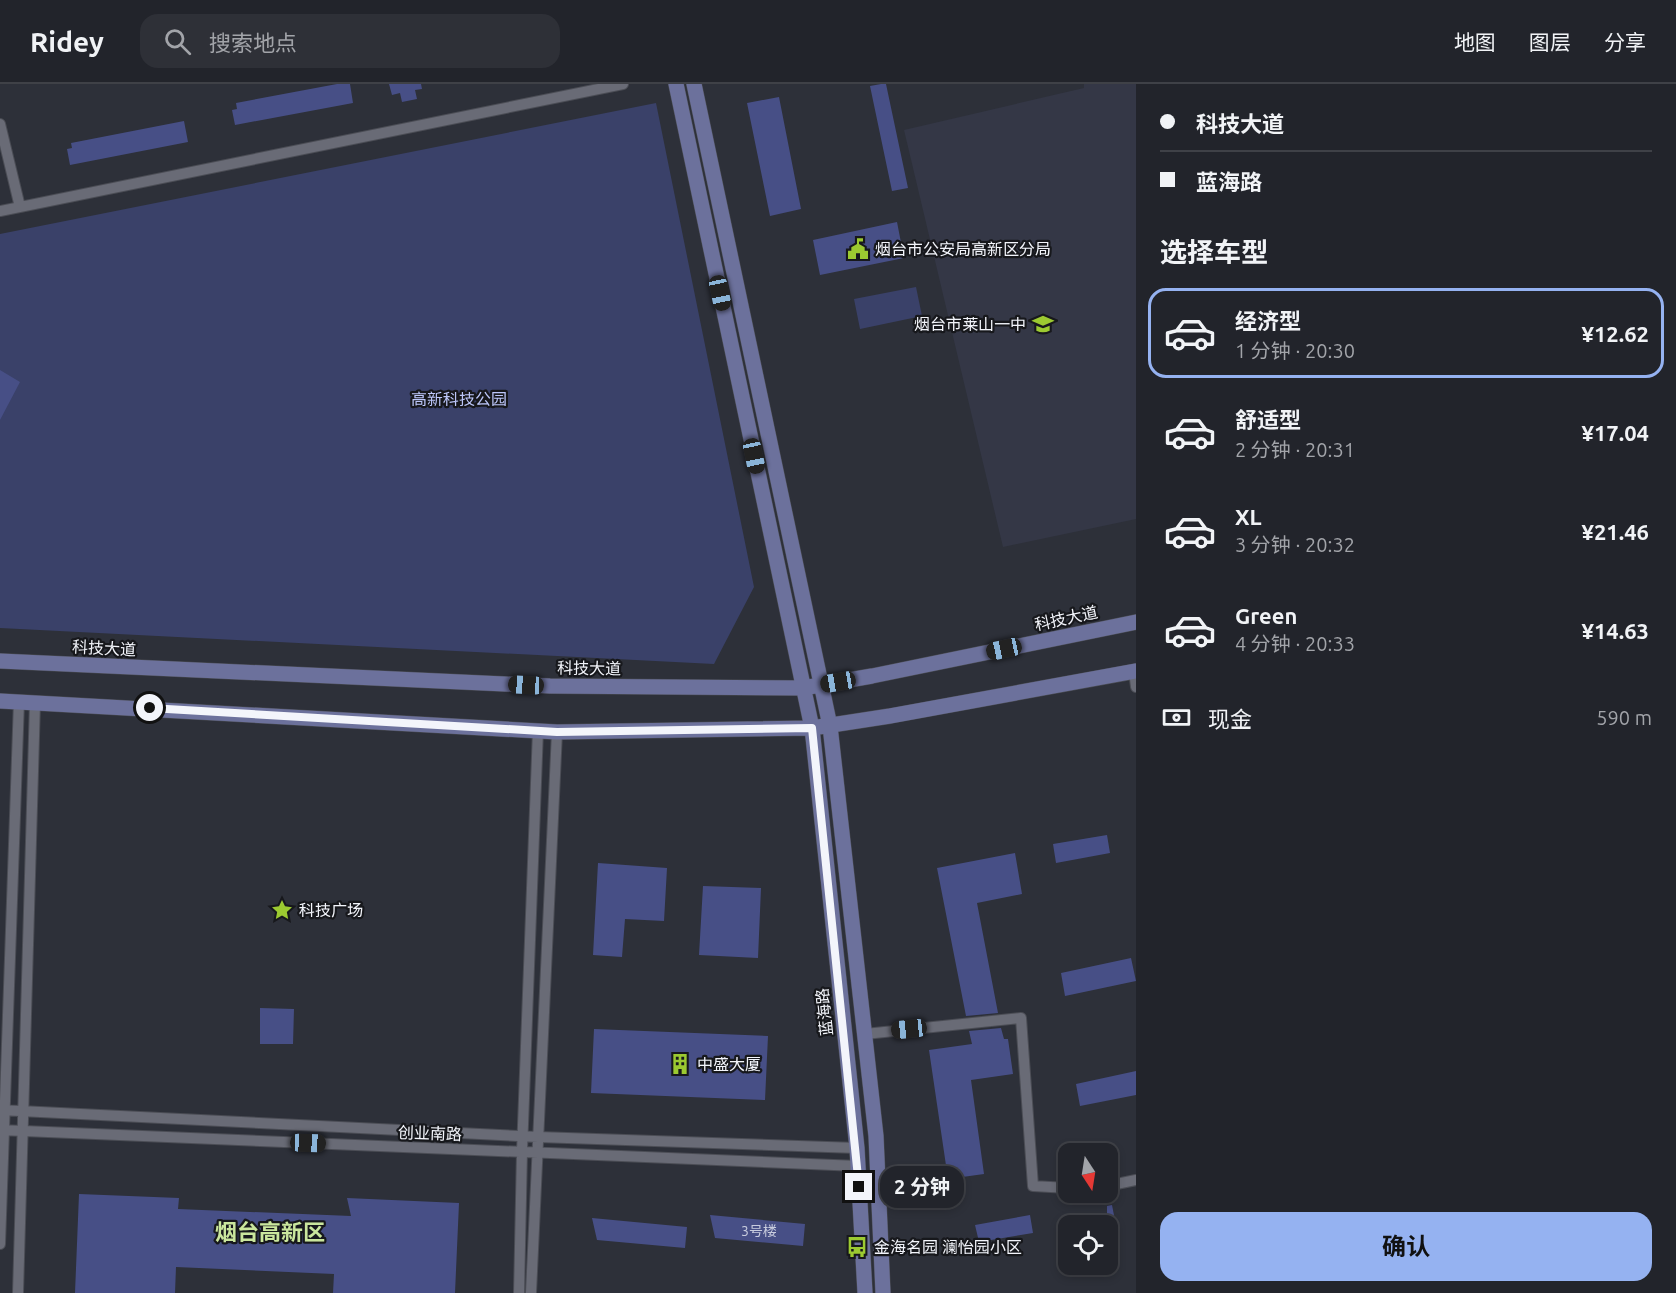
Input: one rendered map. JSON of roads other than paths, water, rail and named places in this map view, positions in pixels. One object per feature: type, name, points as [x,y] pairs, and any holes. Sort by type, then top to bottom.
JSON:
[{"type":"street","points":[[0,211],[623,84]]},
{"type":"street","name":"蓝海路","points":[[676,84],[812,728],[857,1148],[865,1293]]},
{"type":"street","points":[[694,84],[830,726],[876,1136],[883,1293]]},
{"type":"street","points":[[0,124],[20,207]]},
{"type":"street","name":"科技大道","points":[[0,662],[550,686],[802,688],[1136,622]]},
{"type":"street","points":[[0,701],[557,732],[812,728],[1135,671],[1136,687]]},
{"type":"street","points":[[0,1244],[2,1130],[19,701]]},
{"type":"street","points":[[18,1293],[35,702]]},
{"type":"street","points":[[519,1293],[538,730]]},
{"type":"street","points":[[531,1293],[557,732]]},
{"type":"street","points":[[865,1034],[1021,1018],[1033,1186],[1058,1187]]},
{"type":"street","name":"创业南路","points":[[3,1111],[538,1137],[857,1148]]},
{"type":"street","name":"创业南路","points":[[2,1130],[858,1166]]},
{"type":"street","points":[[1118,1183],[1136,1180]]},
{"type":"place","name":"烟台市公安局高新区分局","points":[[858,249]]},
{"type":"place","name":"烟台市莱山一中","points":[[1043,324]]},
{"type":"place","name":"科技广场","points":[[282,910]]},
{"type":"place","name":"中盛大厦","points":[[680,1064]]},
{"type":"place","name":"金海名园 澜怡园小区","points":[[857,1247]]},
{"type":"district","name":"烟台高新区","points":[[270,1231]]},
{"type":"park label","name":"高新科技公园","points":[[459,399]]}]
